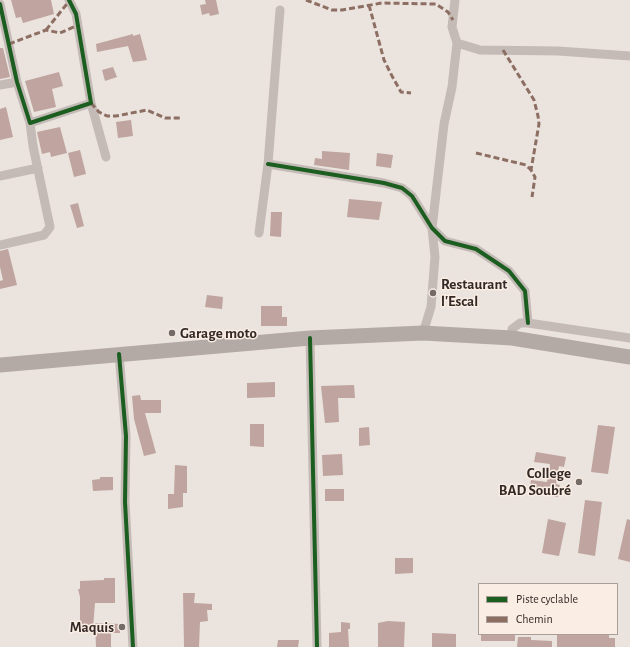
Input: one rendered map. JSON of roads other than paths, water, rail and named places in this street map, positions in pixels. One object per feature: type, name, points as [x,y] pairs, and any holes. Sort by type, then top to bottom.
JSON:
[{"type":"main road","points":[[0,365],[310,338],[423,333],[512,338],[630,357]]},
{"type":"street","points":[[69,0],[76,14],[91,103],[106,157]]},
{"type":"street","points":[[423,333],[431,307],[435,257],[432,228],[444,124],[452,87],[457,44],[452,27],[454,0]]},
{"type":"street","points":[[0,4],[17,82],[30,123],[50,227],[44,235],[0,245]]},
{"type":"street","points":[[259,233],[268,164],[280,10]]},
{"type":"street","points":[[457,44],[480,50],[558,51],[630,56]]},
{"type":"street","points":[[0,85],[17,82]]},
{"type":"street","points":[[30,123],[91,103]]},
{"type":"street","points":[[268,164],[384,183],[402,188],[412,196],[432,228],[445,241],[476,249],[509,271],[525,290],[528,323]]},
{"type":"street","points":[[0,176],[38,168]]},
{"type":"street","points":[[512,338],[512,329],[520,323],[630,338]]},
{"type":"street","points":[[310,338],[317,647]]},
{"type":"street","points":[[119,354],[126,436],[125,502],[133,647]]},
{"type":"place","name":"Restaurant l'Escal","points":[[433,293]]},
{"type":"place","name":"Garage moto","points":[[172,333]]},
{"type":"place","name":"College BAD Soubré","points":[[579,482]]},
{"type":"place","name":"Maquis","points":[[122,627]]}]
